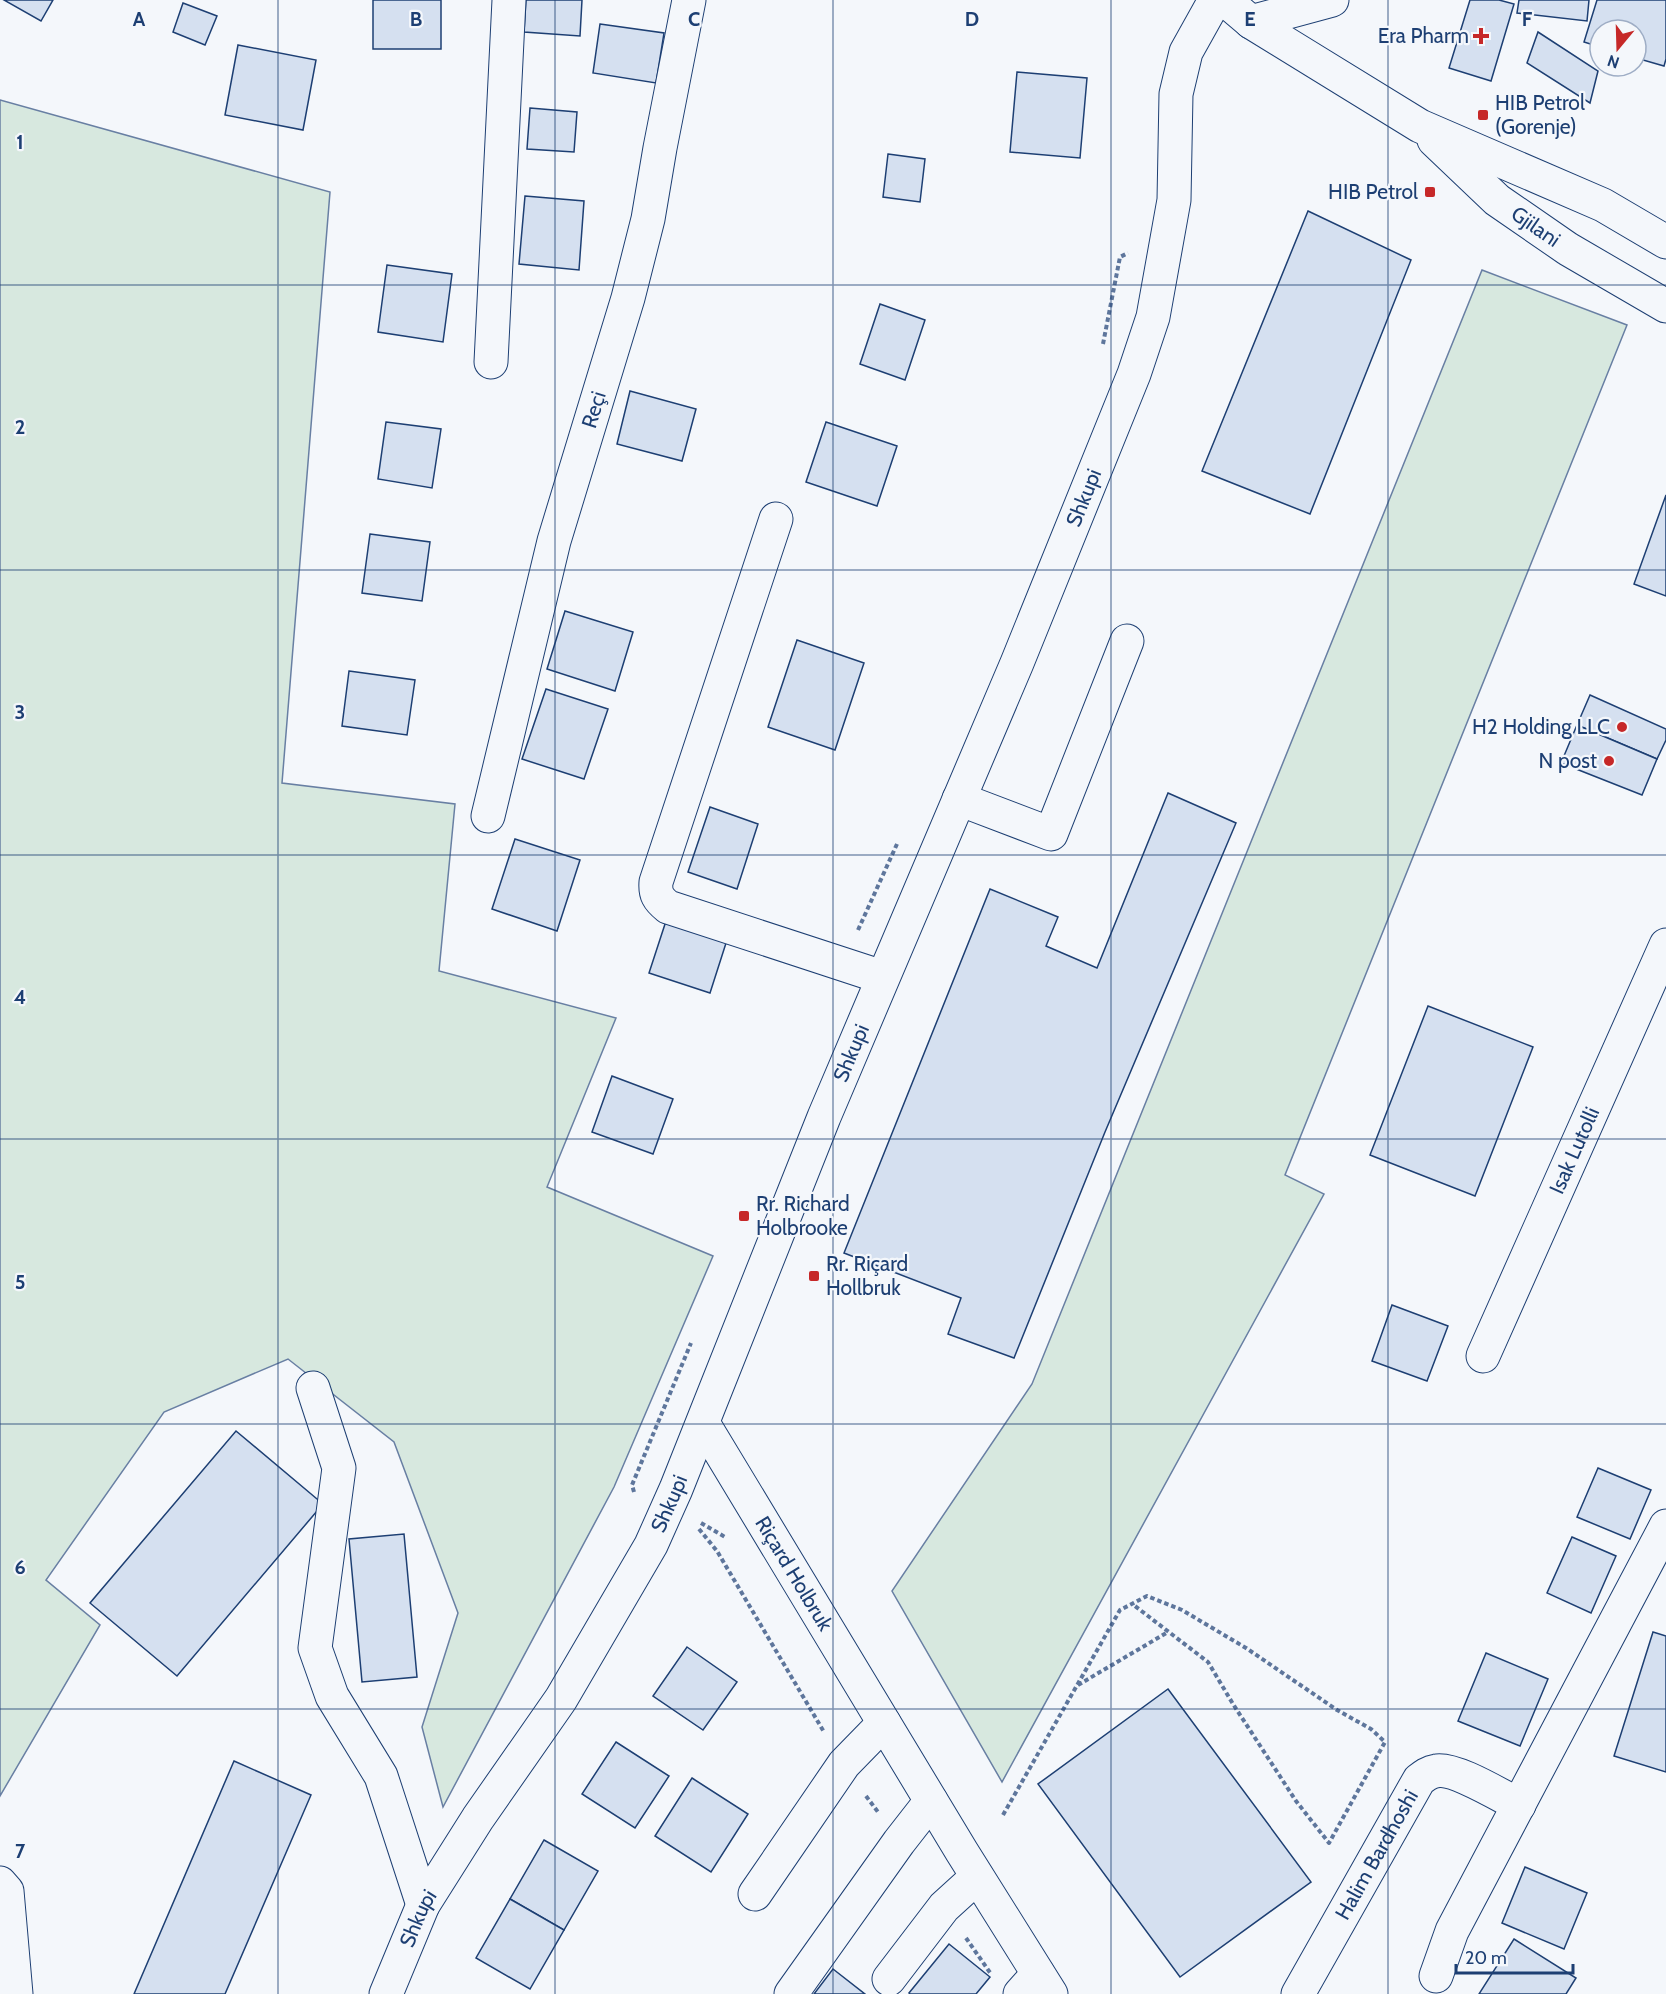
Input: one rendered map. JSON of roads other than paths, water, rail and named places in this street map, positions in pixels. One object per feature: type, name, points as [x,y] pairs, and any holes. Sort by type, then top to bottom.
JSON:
[{"type":"street","points":[[491,362],[509,0]]},
{"type":"street","name":"Reçi","points":[[488,816],[554,541],[628,298],[648,219],[689,0]]},
{"type":"street","name":"Shkupi","points":[[386,1994],[423,1905],[478,1818],[561,1698],[651,1545],[703,1423],[770,1250],[882,977],[1017,663],[1134,374],[1153,317],[1174,200],[1176,94],[1186,52],[1215,0]]},
{"type":"street","name":"Gjilani","points":[[1225,0],[1251,22],[1420,126],[1603,205],[1666,242]]},
{"type":"street","points":[[1251,22],[1332,0]]},
{"type":"street","name":"Gjilani","points":[[1420,126],[1497,200],[1568,249],[1666,306]]},
{"type":"street","points":[[776,519],[656,882],[656,892],[659,900],[668,907],[882,977]]},
{"type":"street","points":[[959,799],[1051,834],[1127,641]]},
{"type":"street","name":"Isak Lutolli","points":[[1483,1356],[1666,945]]},
{"type":"street","points":[[313,1388],[339,1468],[315,1648],[332,1696],[381,1776],[423,1905]]},
{"type":"street","name":"Riçard Holbruk","points":[[703,1423],[932,1801],[977,1877],[1037,1987]]},
{"type":"street","points":[[1436,1976],[1452,1931],[1666,1526]]},
{"type":"street","points":[[755,1894],[844,1764],[884,1723]]},
{"type":"street","name":"Halim Bardhoshi","points":[[1298,1994],[1419,1780],[1438,1770],[1451,1772],[1520,1805]]},
{"type":"street","points":[[791,1994],[899,1842],[932,1801]]},
{"type":"street","points":[[889,1979],[944,1907],[977,1877]]},
{"type":"street","points":[[0,1883],[7,1891],[16,1994]]},
{"type":"place","name":"Era Pharm","points":[[1481,36]]},
{"type":"place","name":"HIB Petrol (Gorenje)","points":[[1483,115]]},
{"type":"place","name":"HIB Petrol","points":[[1430,192]]},
{"type":"place","name":"H2 Holding LLC","points":[[1622,727]]},
{"type":"place","name":"N post","points":[[1609,761]]},
{"type":"place","name":"Rr. Richard Holbrooke","points":[[744,1216]]},
{"type":"place","name":"Rr. Riçard Hollbruk","points":[[814,1276]]}]
